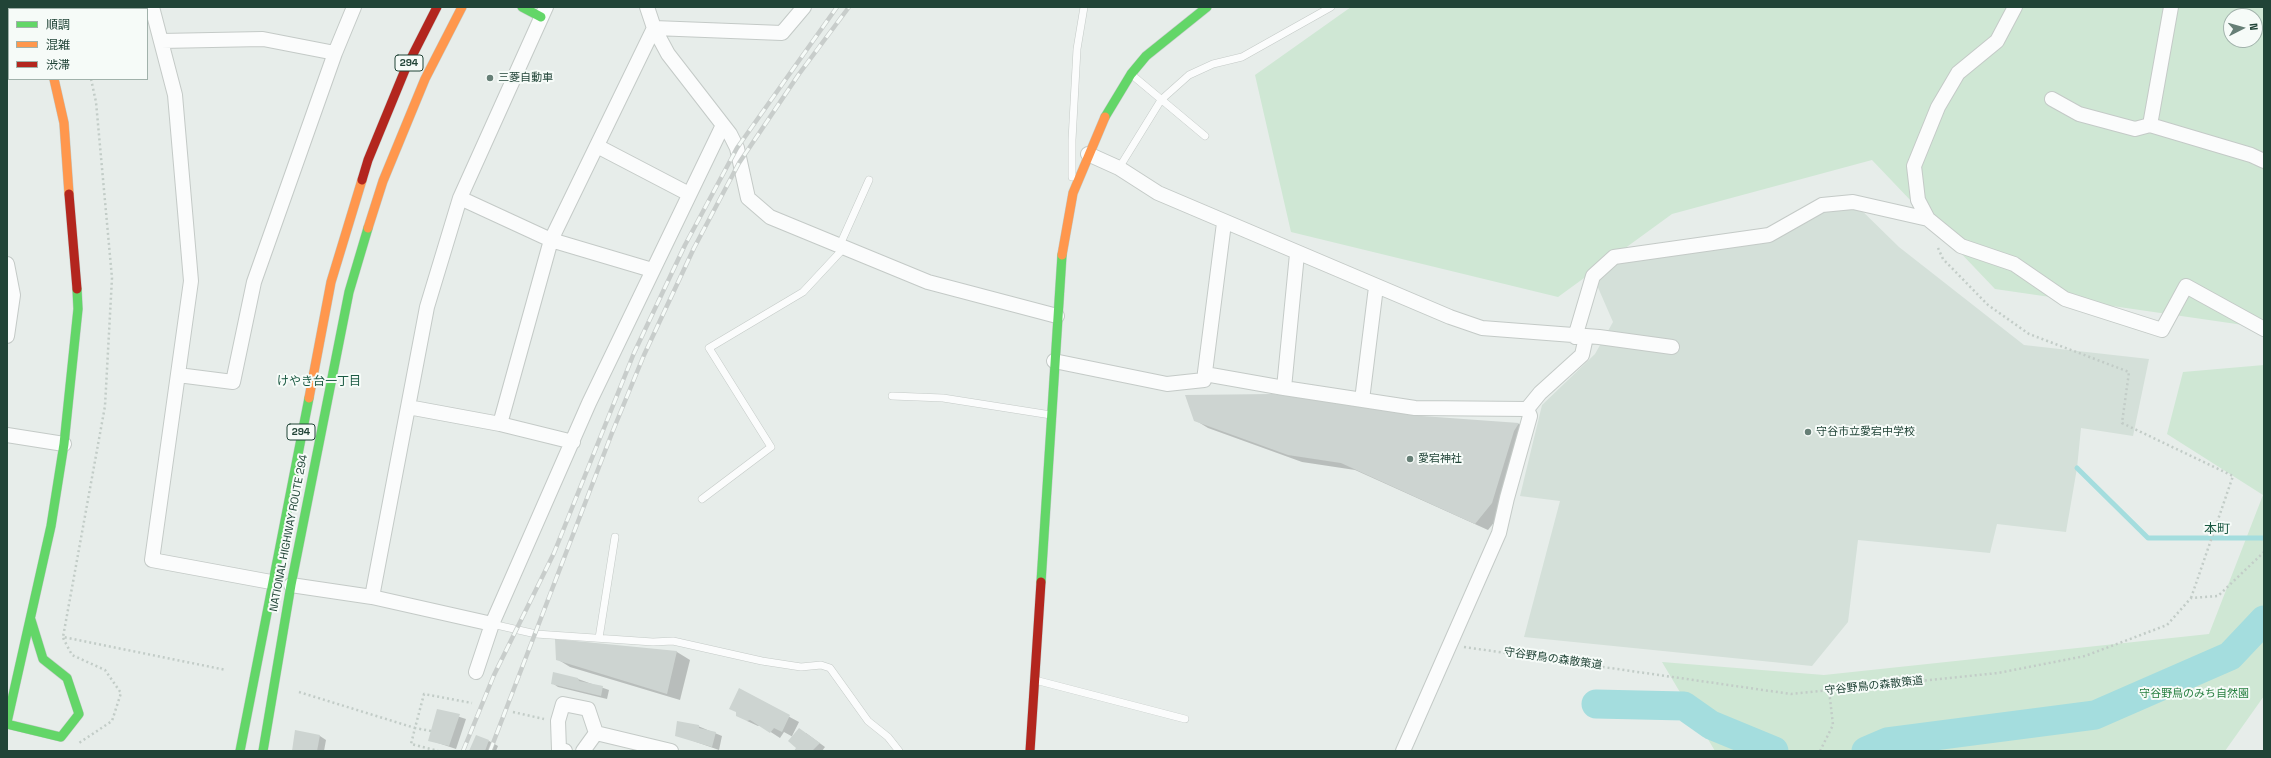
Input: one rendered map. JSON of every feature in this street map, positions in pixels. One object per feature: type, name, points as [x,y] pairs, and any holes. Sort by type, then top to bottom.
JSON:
[{"type":"main road","name":"NATIONAL HIGHWAY ROUTE 294","points":[[240,751],[271,582],[331,282],[345,232],[371,153],[405,70],[437,7]]},
{"type":"main road","name":"NATIONAL HIGHWAY ROUTE 294","points":[[262,751],[291,585],[349,292],[383,181],[425,79],[462,7]]},
{"type":"main road","points":[[522,7],[543,12]]},
{"type":"main road","points":[[1030,751],[1062,246],[1073,193],[1101,124],[1131,74],[1146,56],[1207,7]]},
{"type":"main road","points":[[31,620],[43,659],[67,678],[79,714],[61,736],[7,723],[51,526],[64,444],[78,309],[64,123],[54,80]]},
{"type":"street","points":[[152,7],[175,95],[191,281],[152,560],[271,582]]},
{"type":"street","points":[[178,375],[233,382],[254,282],[335,53],[354,7]]},
{"type":"street","points":[[647,7],[654,28],[668,54],[724,124],[737,148],[748,198],[770,217],[841,248],[928,282],[1057,316]]},
{"type":"street","points":[[654,28],[782,34],[804,7]]},
{"type":"street","points":[[2016,7],[1997,41],[1958,73],[1938,107],[1914,166],[1918,200],[1928,219],[1961,246],[2014,264],[2065,299],[2162,330],[2186,286],[2264,329]]},
{"type":"street","points":[[2150,125],[2171,7]]},
{"type":"street","points":[[372,598],[427,308],[460,198],[543,12]]},
{"type":"street","points":[[500,424],[551,240],[654,28]]},
{"type":"street","points":[[161,41],[262,39],[335,53]]},
{"type":"street","points":[[2052,99],[2079,114],[2135,129],[2150,125],[2251,155],[2264,161]]},
{"type":"street","points":[[476,672],[492,624],[573,442],[652,270],[724,124]]},
{"type":"street","points":[[597,146],[689,194]]},
{"type":"street","points":[[1088,154],[1119,168],[1158,193],[1224,223],[1450,318],[1482,328],[1672,347]]},
{"type":"street","points":[[460,198],[551,240],[652,270]]},
{"type":"street","points":[[1527,409],[1540,392],[1582,355],[1580,337],[1593,276],[1614,256],[1769,235],[1822,205],[1853,202],[1928,219]]},
{"type":"street","points":[[1054,362],[1167,384],[1204,380],[1224,223]]},
{"type":"street","points":[[1284,388],[1297,254]]},
{"type":"street","points":[[7,264],[12,295],[7,336]]},
{"type":"street","points":[[1362,400],[1376,287]]},
{"type":"street","points":[[1205,374],[1415,408],[1527,409]]},
{"type":"street","points":[[408,407],[500,424],[573,442]]},
{"type":"street","points":[[1403,751],[1499,533],[1506,498],[1530,416],[1527,409]]},
{"type":"street","points":[[7,435],[64,444]]},
{"type":"street","points":[[291,585],[372,598],[492,624]]},
{"type":"street","points":[[565,751],[559,750],[558,721],[563,704],[588,709],[596,733]]},
{"type":"street","points":[[583,751],[596,733]]},
{"type":"street","points":[[596,733],[671,751]]},
{"type":"lane","points":[[1073,193],[1072,140],[1077,49],[1084,7]]},
{"type":"lane","points":[[1119,168],[1160,100],[1189,75],[1213,64],[1242,57],[1331,7]]},
{"type":"lane","points":[[1131,74],[1160,100],[1205,136]]},
{"type":"lane","points":[[702,499],[771,447],[709,348],[804,292],[841,248],[869,180]]},
{"type":"lane","points":[[892,396],[943,398],[1051,415]]},
{"type":"lane","points":[[599,638],[615,537]]},
{"type":"lane","points":[[492,624],[536,634],[653,642],[673,641],[762,661],[801,667],[830,668],[868,721],[888,737],[898,751]]},
{"type":"lane","points":[[1035,680],[1185,719]]},
{"type":"path","points":[[91,80],[96,102],[112,278],[105,406],[63,637],[226,670]]},
{"type":"path","points":[[1938,246],[1943,259],[1988,305],[2029,334],[2129,372],[2122,424],[2233,476],[2191,598],[2218,596],[2264,552]]},
{"type":"path","name":"守谷野鳥の森散策道","points":[[1450,645],[1791,694],[1998,673],[2085,656],[2167,625],[2191,598]]},
{"type":"path","points":[[1820,751],[1833,725],[1829,690]]},
{"type":"path","points":[[299,692],[415,728],[431,731]]},
{"type":"path","points":[[438,751],[411,744],[424,694],[472,703]]},
{"type":"path","points":[[514,712],[558,721]]},
{"type":"shaded area","name":"守谷市立愛宕中学校","points":[[1853,202],[1899,247],[2024,345],[2149,359],[2133,436],[2081,428],[2077,468],[2066,532],[1997,524],[1990,553],[1858,540],[1848,622],[1812,666],[1524,637],[1560,501],[1520,496],[1542,405],[1595,354],[1613,322],[1593,276],[1614,257],[1769,235],[1822,205]]},
{"type":"green space","points":[[1351,7],[2264,7],[2264,328],[1995,289],[1872,160],[1672,214],[1558,297],[1291,232],[1255,75]]},
{"type":"green space","name":"守谷野鳥のみち自然園","points":[[2264,365],[2264,696],[2225,751],[1715,751],[1662,662],[1824,675],[2209,634],[2263,495],[2167,434],[2183,372]]},
{"type":"building","name":"愛宕神社","points":[[1273,394],[1352,404],[1422,416],[1519,423],[1514,431],[1492,503],[1475,524],[1341,463],[1288,455],[1194,421],[1185,395]]},
{"type":"building","points":[[555,639],[677,651],[667,694],[556,660]]},
{"type":"building","points":[[553,672],[578,678],[579,681],[603,686],[601,696],[551,684]]},
{"type":"building","points":[[739,688],[790,715],[782,732],[774,728],[770,733],[750,720],[747,721],[736,716],[736,712],[729,709]]},
{"type":"building","points":[[437,709],[460,714],[449,746],[428,741]]},
{"type":"building","points":[[677,721],[699,725],[699,728],[716,732],[712,747],[675,736]]},
{"type":"building","points":[[799,728],[820,743],[812,751],[794,751],[796,748],[788,741]]},
{"type":"building","points":[[295,730],[320,735],[317,751],[292,751]]},
{"type":"building","points":[[476,735],[489,740],[485,751],[469,751]]},
{"type":"waterway","points":[[2077,468],[2148,538],[2264,538]]},
{"type":"waterway","points":[[1866,751],[1887,742],[2095,715],[2230,656],[2264,620]]},
{"type":"waterway","points":[[1596,704],[1684,706],[1711,725],[1774,751]]},
{"type":"railway","points":[[463,751],[494,675],[554,553],[634,353],[685,245],[737,148],[837,7]]},
{"type":"railway","points":[[490,751],[612,433],[644,355],[694,248],[739,163],[799,74],[849,7]]},
{"type":"traffic: fast","points":[[522,7],[541,17]]},
{"type":"traffic: fast","points":[[1105,117],[1131,74],[1146,56],[1207,7]]},
{"type":"traffic: fast","points":[[263,751],[291,585],[349,292],[368,228]]},
{"type":"traffic: fast","points":[[1041,582],[1062,255]]},
{"type":"traffic: fast","points":[[7,722],[51,526],[64,444],[78,309],[77,289]]},
{"type":"traffic: fast","points":[[240,751],[309,398]]},
{"type":"traffic: fast","points":[[7,724],[61,737],[79,714],[67,678],[43,659],[31,620]]},
{"type":"traffic: slow","points":[[368,228],[383,181],[425,79],[462,7]]},
{"type":"traffic: slow","points":[[54,80],[64,123],[69,194]]},
{"type":"traffic: slow","points":[[1062,255],[1073,193],[1105,117]]},
{"type":"traffic: slow","points":[[309,398],[331,282],[362,180]]},
{"type":"traffic: jam","points":[[362,180],[368,160],[405,70],[437,7]]},
{"type":"traffic: jam","points":[[69,194],[77,289]]},
{"type":"traffic: jam","points":[[1030,751],[1041,582]]},
{"type":"place","name":"三菱自動車","points":[[490,78]]},
{"type":"place","name":"守谷市立愛宕中学校","points":[[1808,432]]},
{"type":"place","name":"愛宕神社","points":[[1410,459]]},
{"type":"district","name":"けやき台一丁目","points":[[319,382]]},
{"type":"district","name":"本町","points":[[2217,529]]}]
